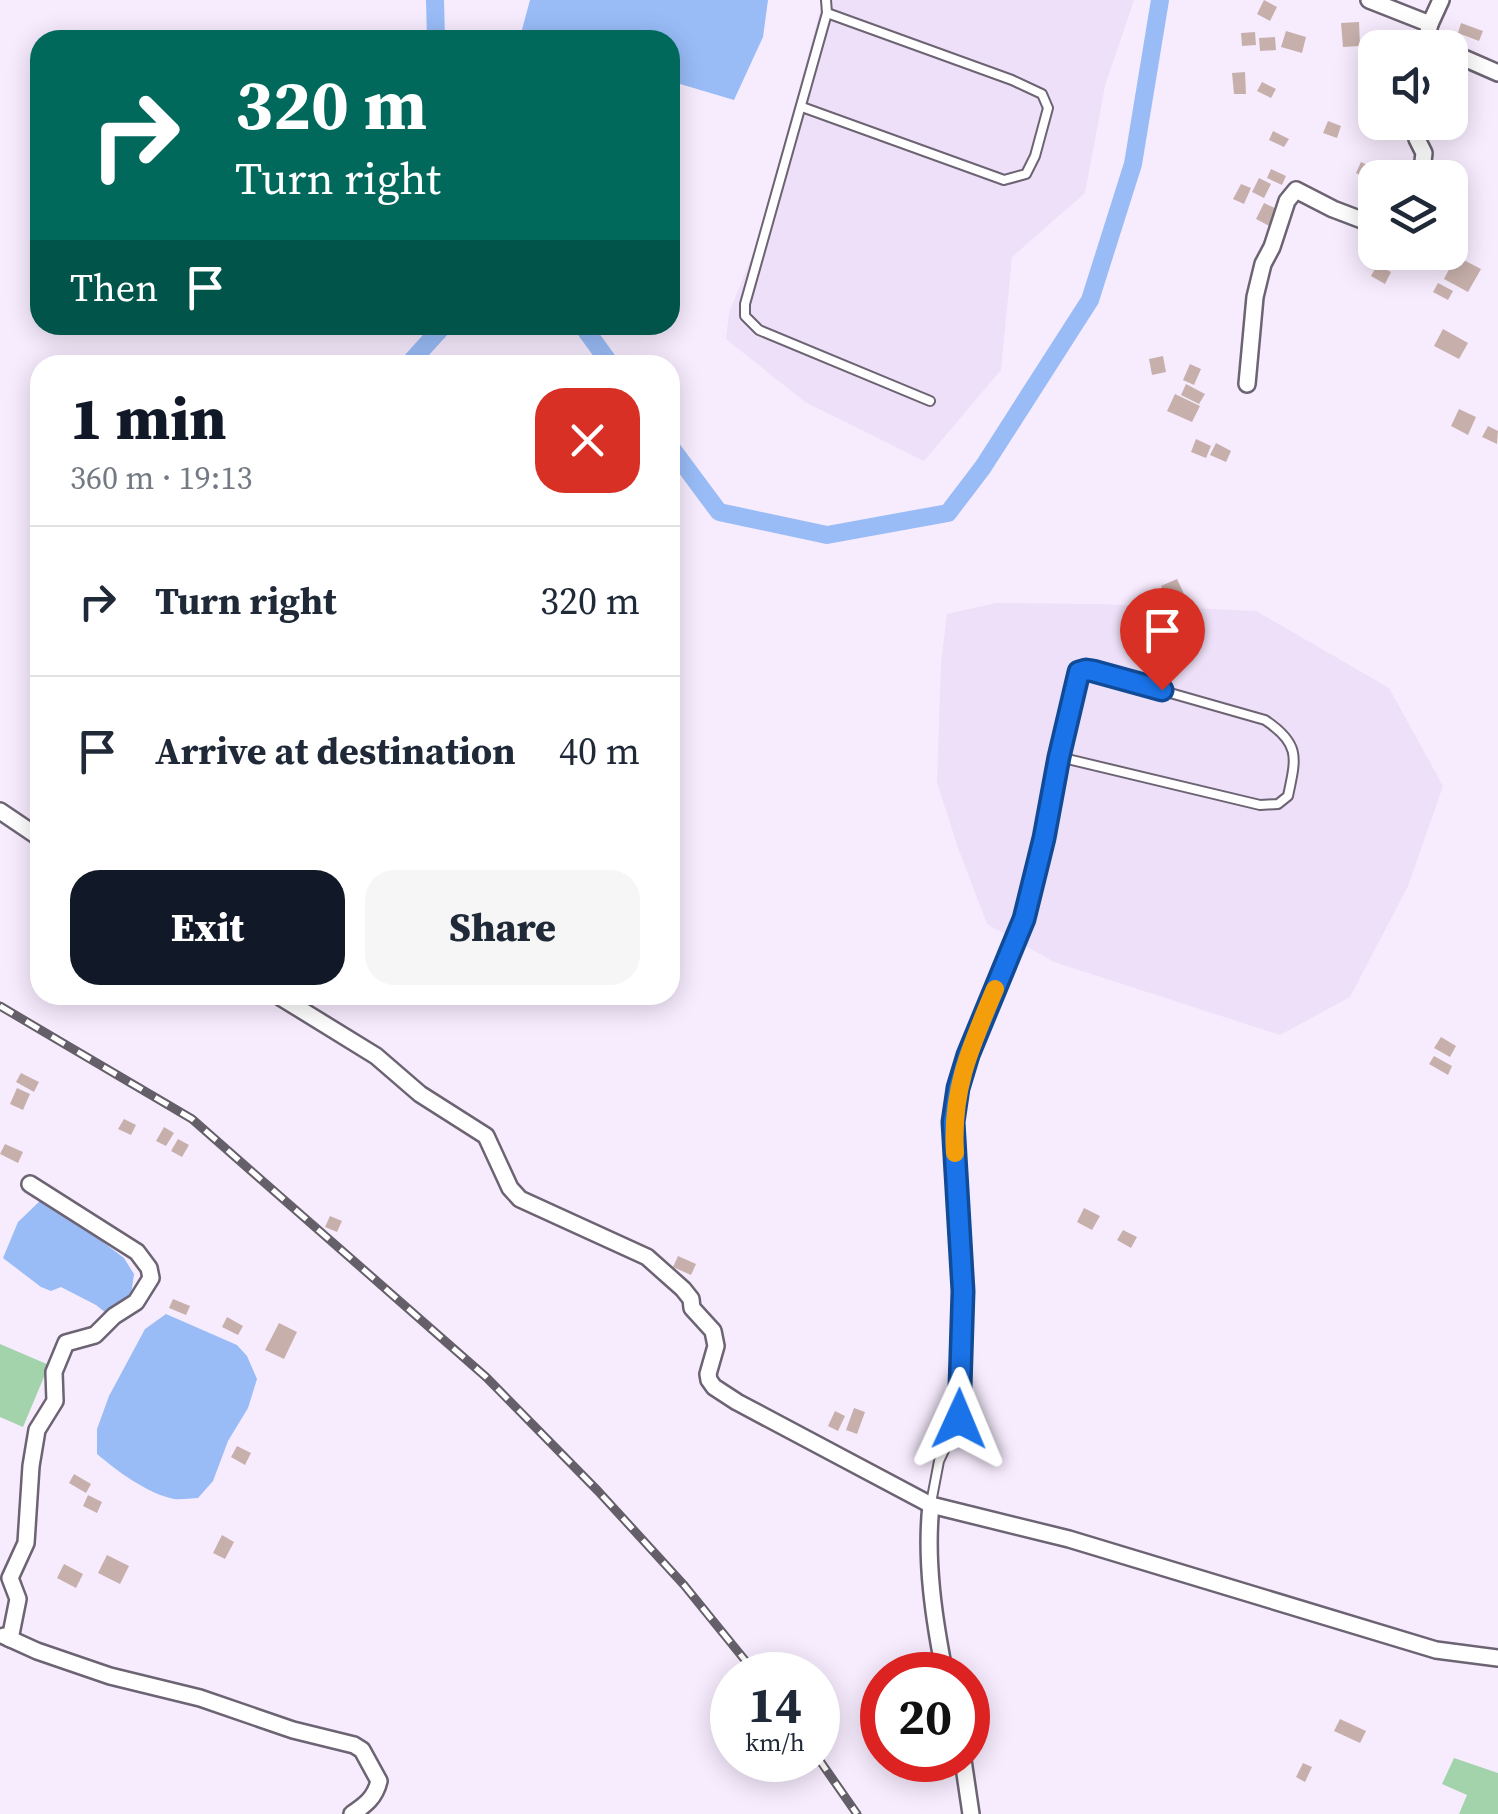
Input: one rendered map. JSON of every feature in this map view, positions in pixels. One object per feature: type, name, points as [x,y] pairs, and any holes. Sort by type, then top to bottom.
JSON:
[{"type":"street","points":[[1369,0],[1417,30]]},
{"type":"street","points":[[1429,30],[1440,1]]},
{"type":"street","points":[[1468,60],[1498,73]]},
{"type":"street","points":[[1247,384],[1255,296],[1287,200],[1296,190],[1358,219]]},
{"type":"street","points":[[0,812],[30,832]]},
{"type":"street","points":[[294,1005],[376,1056],[420,1094],[486,1136],[510,1188],[520,1199],[646,1257],[683,1289],[692,1308],[713,1332],[714,1356],[708,1380],[737,1402],[931,1505],[1069,1539],[1436,1650],[1498,1658]]},
{"type":"street","points":[[30,1184],[137,1252],[152,1278],[136,1302],[94,1335],[66,1343],[54,1372],[56,1402],[37,1430],[26,1542],[10,1578],[18,1599],[5,1637],[110,1676],[200,1698],[293,1730],[354,1745],[362,1750],[379,1781],[369,1802],[352,1814]]},
{"type":"street","points":[[931,1505],[932,1594],[942,1652]]},
{"type":"street","points":[[966,1782],[970,1814]]},
{"type":"lane","points":[[826,0],[802,107],[745,304],[745,316],[759,330],[930,401]]},
{"type":"lane","points":[[802,107],[1004,180],[1026,174],[1048,108],[1042,94],[1012,80],[826,13]]},
{"type":"lane","points":[[931,1505],[940,1461],[959,1419],[963,1291],[953,1122],[958,1088],[1024,919],[1044,838],[1059,757],[1079,672],[1086,670],[1265,720],[1291,744],[1295,762],[1288,796],[1278,804],[1260,805],[1059,757]]},
{"type":"shaded area","points":[[823,0],[1134,0],[1105,86],[1085,193],[1012,257],[1001,370],[924,461],[805,402],[726,339],[729,313],[756,246]]},
{"type":"shaded area","points":[[996,603],[1256,611],[1389,688],[1443,786],[1408,886],[1350,997],[1280,1035],[1054,962],[987,924],[937,782],[941,663],[947,614]]},
{"type":"green space","points":[[0,1344],[49,1365],[23,1427],[0,1417]]},
{"type":"green space","points":[[1454,1758],[1498,1773],[1498,1814],[1459,1814],[1467,1795],[1442,1784]]},
{"type":"water","points":[[530,0],[768,0],[763,37],[734,100],[680,84],[680,30],[522,30]]},
{"type":"water","points":[[42,1199],[124,1258],[134,1274],[131,1295],[106,1313],[61,1287],[51,1291],[41,1287],[3,1258],[18,1222]]},
{"type":"water","points":[[166,1314],[237,1345],[247,1356],[257,1379],[248,1408],[228,1441],[213,1481],[198,1498],[174,1499],[154,1492],[97,1454],[97,1429],[109,1396],[145,1329]]},
{"type":"building","points":[[1264,0],[1277,7],[1270,21],[1257,14]]},
{"type":"building","points":[[1359,22],[1358,46],[1343,47],[1341,23]]},
{"type":"building","points":[[1461,23],[1483,31],[1479,41],[1468,37],[1468,30],[1459,30]]},
{"type":"building","points":[[1286,31],[1306,37],[1302,53],[1281,47]]},
{"type":"building","points":[[1255,32],[1256,45],[1242,46],[1241,33]]},
{"type":"building","points":[[1275,37],[1276,50],[1260,51],[1259,38]]},
{"type":"building","points":[[1245,72],[1246,94],[1234,94],[1232,73]]},
{"type":"building","points":[[1262,82],[1276,89],[1271,98],[1257,91]]},
{"type":"building","points":[[1328,121],[1341,126],[1337,138],[1323,133]]},
{"type":"building","points":[[1273,131],[1289,139],[1284,147],[1269,140]]},
{"type":"building","points":[[1271,169],[1286,176],[1282,185],[1267,178]]},
{"type":"building","points":[[1259,178],[1271,184],[1264,198],[1252,192]]},
{"type":"building","points":[[1241,184],[1251,188],[1244,204],[1233,199]]},
{"type":"building","points":[[1264,203],[1281,211],[1273,228],[1256,219]]},
{"type":"building","points":[[1468,262],[1481,269],[1468,292],[1444,279],[1449,270],[1468,270]]},
{"type":"building","points":[[1374,270],[1391,272],[1385,284],[1371,276]]},
{"type":"building","points":[[1438,283],[1453,291],[1448,300],[1433,292]]},
{"type":"building","points":[[1443,329],[1468,343],[1459,359],[1434,346]]},
{"type":"building","points":[[1163,356],[1166,372],[1152,375],[1149,359]]},
{"type":"building","points":[[1190,364],[1201,369],[1194,385],[1183,380]]},
{"type":"building","points":[[1186,384],[1205,394],[1199,404],[1181,395]]},
{"type":"building","points":[[1175,394],[1200,406],[1192,422],[1167,411]]},
{"type":"building","points":[[1459,409],[1476,417],[1468,435],[1451,426]]},
{"type":"building","points":[[1488,426],[1498,431],[1497,444],[1482,437]]},
{"type":"building","points":[[1196,439],[1211,446],[1206,458],[1191,452]]},
{"type":"building","points":[[1216,443],[1231,451],[1226,462],[1210,455]]},
{"type":"building","points":[[1177,579],[1185,596],[1169,603],[1161,586]]},
{"type":"building","points":[[1441,1037],[1456,1046],[1450,1057],[1434,1048]]},
{"type":"building","points":[[1434,1056],[1452,1066],[1448,1075],[1429,1064]]},
{"type":"building","points":[[21,1073],[39,1082],[34,1092],[16,1082]]},
{"type":"building","points":[[17,1088],[30,1094],[23,1110],[10,1104]]},
{"type":"building","points":[[124,1119],[136,1125],[131,1135],[118,1129]]},
{"type":"building","points":[[164,1127],[174,1133],[166,1146],[156,1141]]},
{"type":"building","points":[[178,1139],[189,1145],[182,1157],[171,1151]]},
{"type":"building","points":[[5,1144],[23,1152],[18,1163],[0,1154]]},
{"type":"building","points":[[1084,1208],[1100,1216],[1092,1230],[1077,1222]]},
{"type":"building","points":[[330,1216],[342,1221],[337,1232],[325,1227]]},
{"type":"building","points":[[1123,1230],[1137,1237],[1131,1248],[1117,1240]]},
{"type":"building","points":[[678,1256],[696,1264],[691,1275],[673,1267]]},
{"type":"building","points":[[173,1299],[190,1306],[186,1315],[169,1308]]},
{"type":"building","points":[[227,1317],[243,1326],[238,1335],[222,1327]]},
{"type":"building","points":[[279,1323],[297,1332],[284,1359],[265,1350]]},
{"type":"building","points":[[854,1408],[865,1412],[857,1434],[846,1430]]},
{"type":"building","points":[[835,1411],[845,1416],[838,1431],[828,1426]]},
{"type":"building","points":[[237,1446],[251,1453],[245,1465],[231,1457]]},
{"type":"building","points":[[74,1474],[91,1484],[86,1493],[69,1483]]},
{"type":"building","points":[[88,1495],[102,1502],[97,1513],[83,1506]]},
{"type":"building","points":[[222,1535],[234,1542],[225,1559],[213,1553]]},
{"type":"building","points":[[107,1555],[129,1566],[120,1584],[98,1573]]},
{"type":"building","points":[[64,1564],[83,1574],[76,1588],[57,1578]]},
{"type":"building","points":[[1340,1719],[1366,1731],[1360,1743],[1334,1731]]},
{"type":"building","points":[[1303,1763],[1312,1767],[1305,1782],[1296,1777]]},
{"type":"waterway","points":[[435,0],[436,30]]},
{"type":"waterway","points":[[680,459],[719,512],[827,535],[948,513],[983,467],[1090,300],[1133,164],[1160,0]]},
{"type":"waterway","points":[[417,355],[435,335]]},
{"type":"waterway","points":[[589,335],[604,355]]},
{"type":"railway","points":[[0,1006],[192,1119],[486,1377],[598,1491],[684,1585],[738,1652]]},
{"type":"railway","points":[[835,1782],[857,1814]]},
{"type":"slow traffic","points":[[955,1153],[953,1122],[958,1088],[995,989]]},
{"type":"route","points":[[959,1419],[963,1291],[953,1122],[958,1088],[1024,919],[1079,672],[1093,671],[1162,690]]}]
